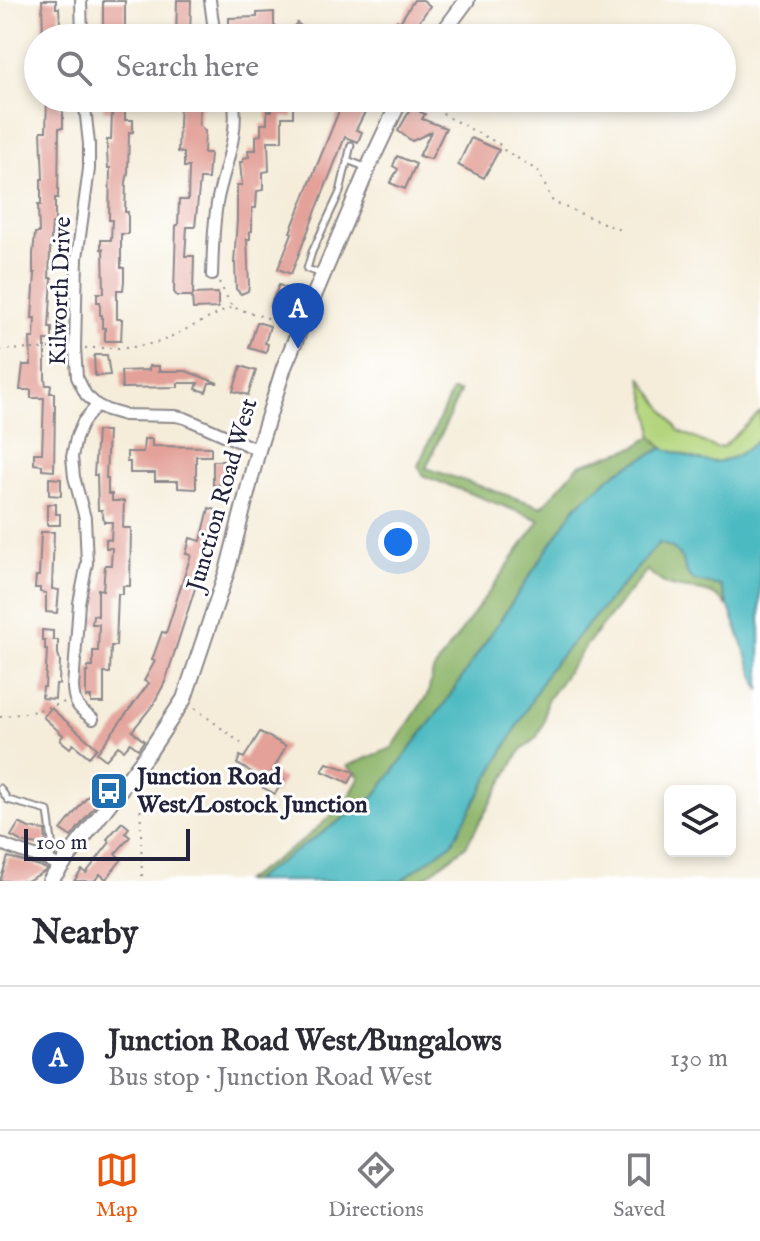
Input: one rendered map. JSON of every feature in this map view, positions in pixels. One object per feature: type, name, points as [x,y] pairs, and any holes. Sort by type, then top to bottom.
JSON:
[{"type":"street","points":[[81,0],[82,24]]},
{"type":"street","points":[[210,0],[212,24]]},
{"type":"street","points":[[448,24],[462,2]]},
{"type":"street","name":"Kilworth Drive","points":[[86,112],[89,169],[77,258],[75,348],[77,377],[86,395],[97,405]]},
{"type":"street","points":[[212,275],[218,197],[235,131],[235,112]]},
{"type":"street","name":"Junction Road West","points":[[50,881],[56,863],[140,764],[184,699],[228,568],[258,450],[284,367],[394,112]]},
{"type":"street","points":[[93,719],[73,699],[79,603],[87,563],[85,518],[72,457],[83,422],[97,405],[124,415],[176,416],[258,450]]},
{"type":"street","points":[[0,843],[56,863]]},
{"type":"lane","points":[[323,275],[307,269],[340,192],[351,145]]},
{"type":"lane","points":[[347,160],[368,168]]},
{"type":"lane","points":[[0,788],[8,800],[48,811],[56,863]]},
{"type":"path","points":[[443,112],[538,171],[553,202],[620,230]]},
{"type":"path","points":[[212,275],[232,307]]},
{"type":"path","points":[[0,350],[128,348],[160,342],[232,307],[300,328]]},
{"type":"path","points":[[0,717],[36,711],[73,699]]},
{"type":"path","points":[[184,699],[242,744]]},
{"type":"path","points":[[140,764],[142,881]]},
{"type":"green space","points":[[641,377],[679,431],[716,448],[723,447],[760,412],[760,438],[742,455],[711,464],[663,448],[652,436]]},
{"type":"green space","points":[[452,391],[460,392],[426,468],[542,507],[579,465],[635,447],[652,436],[663,448],[618,471],[577,505],[444,704],[373,798],[252,881],[244,881],[301,842],[345,804],[360,777],[347,766],[392,748],[428,694],[433,671],[540,520],[424,476],[418,466]]},
{"type":"green space","points":[[659,543],[674,547],[694,580],[721,586],[727,606],[706,592],[665,584],[647,570],[587,644],[546,702],[544,721],[537,737],[519,753],[466,846],[420,881],[400,881],[452,843],[549,669]]},
{"type":"water","points":[[760,438],[760,691],[721,586],[694,580],[677,551],[659,543],[549,669],[452,843],[400,881],[252,881],[373,798],[445,703],[577,505],[618,471],[663,448],[714,462],[735,456]]},
{"type":"building","points":[[42,0],[56,0],[60,24],[43,24]]},
{"type":"building","points":[[177,0],[191,0],[190,24],[176,24]]},
{"type":"building","points":[[414,0],[423,0],[430,6],[418,24],[394,24],[397,20],[400,22]]},
{"type":"building","points":[[103,1],[125,1],[125,24],[103,24]]},
{"type":"building","points":[[274,12],[274,24],[229,24],[229,18],[257,17],[257,13]]},
{"type":"building","points":[[47,112],[63,112],[63,128],[59,128],[58,198],[55,198],[50,252],[49,328],[52,328],[52,340],[45,340],[45,379],[46,385],[51,385],[50,393],[54,393],[55,405],[54,471],[42,470],[42,465],[34,464],[34,453],[42,453],[44,398],[31,398],[31,390],[20,390],[23,365],[31,365],[30,338],[34,338],[33,254],[35,233],[39,233],[38,205],[41,205],[43,179],[41,131],[46,131]]},
{"type":"building","points":[[112,112],[125,112],[125,120],[133,120],[133,132],[129,132],[126,182],[128,234],[121,234],[124,281],[123,290],[117,290],[117,319],[122,319],[121,341],[105,341],[100,302],[97,302],[97,293],[104,293],[101,240],[111,240],[107,140],[111,140]]},
{"type":"building","points":[[179,112],[200,112],[199,125],[205,131],[204,153],[210,153],[208,179],[200,179],[195,227],[187,227],[185,256],[194,256],[193,294],[218,293],[218,308],[193,309],[192,296],[177,296],[174,292],[179,200],[188,200],[189,167],[184,167],[184,153],[178,152]]},
{"type":"building","points":[[267,112],[293,112],[293,117],[282,117],[282,141],[268,141],[269,171],[263,172],[263,190],[257,191],[256,208],[252,208],[252,231],[250,239],[247,239],[249,286],[248,291],[241,294],[236,289],[234,263],[237,185],[242,185],[240,162],[249,157],[248,150],[256,150],[256,136],[261,135],[261,124],[267,124]]},
{"type":"building","points":[[339,112],[365,112],[356,130],[362,132],[358,142],[345,137],[291,274],[278,269]]},
{"type":"building","points":[[409,112],[425,114],[422,119],[446,128],[431,159],[419,156],[431,132],[412,141],[398,131]]},
{"type":"building","points":[[471,138],[499,150],[484,178],[458,165]]},
{"type":"building","points":[[397,156],[416,164],[405,189],[390,183],[398,169],[393,166]]},
{"type":"building","points":[[279,285],[294,291],[285,313],[270,306]]},
{"type":"building","points":[[257,322],[270,326],[265,343],[268,344],[266,353],[249,348]]},
{"type":"building","points":[[94,355],[107,355],[110,375],[95,376]]},
{"type":"building","points":[[149,366],[159,366],[159,371],[186,371],[218,383],[209,383],[206,392],[196,389],[198,383],[178,383],[178,387],[122,388],[121,371],[149,370]]},
{"type":"building","points":[[241,366],[256,371],[248,395],[233,391]]},
{"type":"building","points":[[97,431],[108,431],[108,494],[112,494],[112,501],[124,501],[123,528],[131,528],[130,586],[123,586],[123,594],[118,594],[116,646],[111,646],[110,673],[104,673],[104,703],[91,703],[91,697],[86,697],[86,672],[88,667],[93,667],[93,651],[98,651],[99,624],[92,624],[93,615],[98,616],[98,589],[103,590],[105,565],[111,565],[112,548],[106,548],[106,539],[111,540],[112,522],[104,522],[102,510],[98,510],[97,475],[94,475]]},
{"type":"building","points":[[144,439],[152,439],[152,446],[211,447],[211,456],[196,456],[196,489],[178,488],[178,481],[155,481],[155,473],[130,473],[127,452],[143,452]]},
{"type":"building","points":[[213,461],[229,461],[229,485],[213,485]]},
{"type":"building","points":[[49,478],[61,479],[61,496],[49,495]]},
{"type":"building","points":[[47,504],[56,504],[60,525],[47,525]]},
{"type":"building","points":[[209,508],[223,512],[214,549],[208,548],[165,682],[153,705],[132,731],[144,741],[138,749],[130,743],[124,750],[118,746],[106,760],[97,753],[149,683],[144,681],[155,661],[152,660],[162,632],[166,633],[191,555],[186,554],[190,538],[201,541]]},
{"type":"building","points":[[41,532],[54,532],[52,589],[59,590],[57,613],[46,612],[46,593],[35,588],[36,576],[39,576]]},
{"type":"building","points":[[42,630],[53,631],[53,640],[58,640],[59,684],[56,684],[55,699],[42,698],[47,650],[45,640],[42,640]]},
{"type":"building","points":[[51,708],[97,748],[89,757],[73,744],[70,748],[60,740],[63,735],[43,717]]},
{"type":"building","points":[[260,732],[286,746],[272,772],[284,779],[275,794],[262,787],[266,780],[237,764]]},
{"type":"building","points":[[327,763],[355,772],[349,783],[322,771]]},
{"type":"building","points":[[88,796],[97,803],[71,837],[61,830]]},
{"type":"building","points":[[122,822],[129,828],[125,833],[130,837],[115,854],[122,859],[106,879],[100,874],[96,881],[74,881],[82,870],[86,873],[110,842],[107,839]]},
{"type":"building","points":[[19,823],[45,830],[46,846],[24,843],[11,836]]},
{"type":"building","points":[[8,857],[47,869],[27,881],[0,881]]},
{"type":"place","name":"Junction Road West/Bungalows","points":[[298,349]]},
{"type":"place","name":"Junction Road West/Lostock Junction","points":[[109,791]]}]
